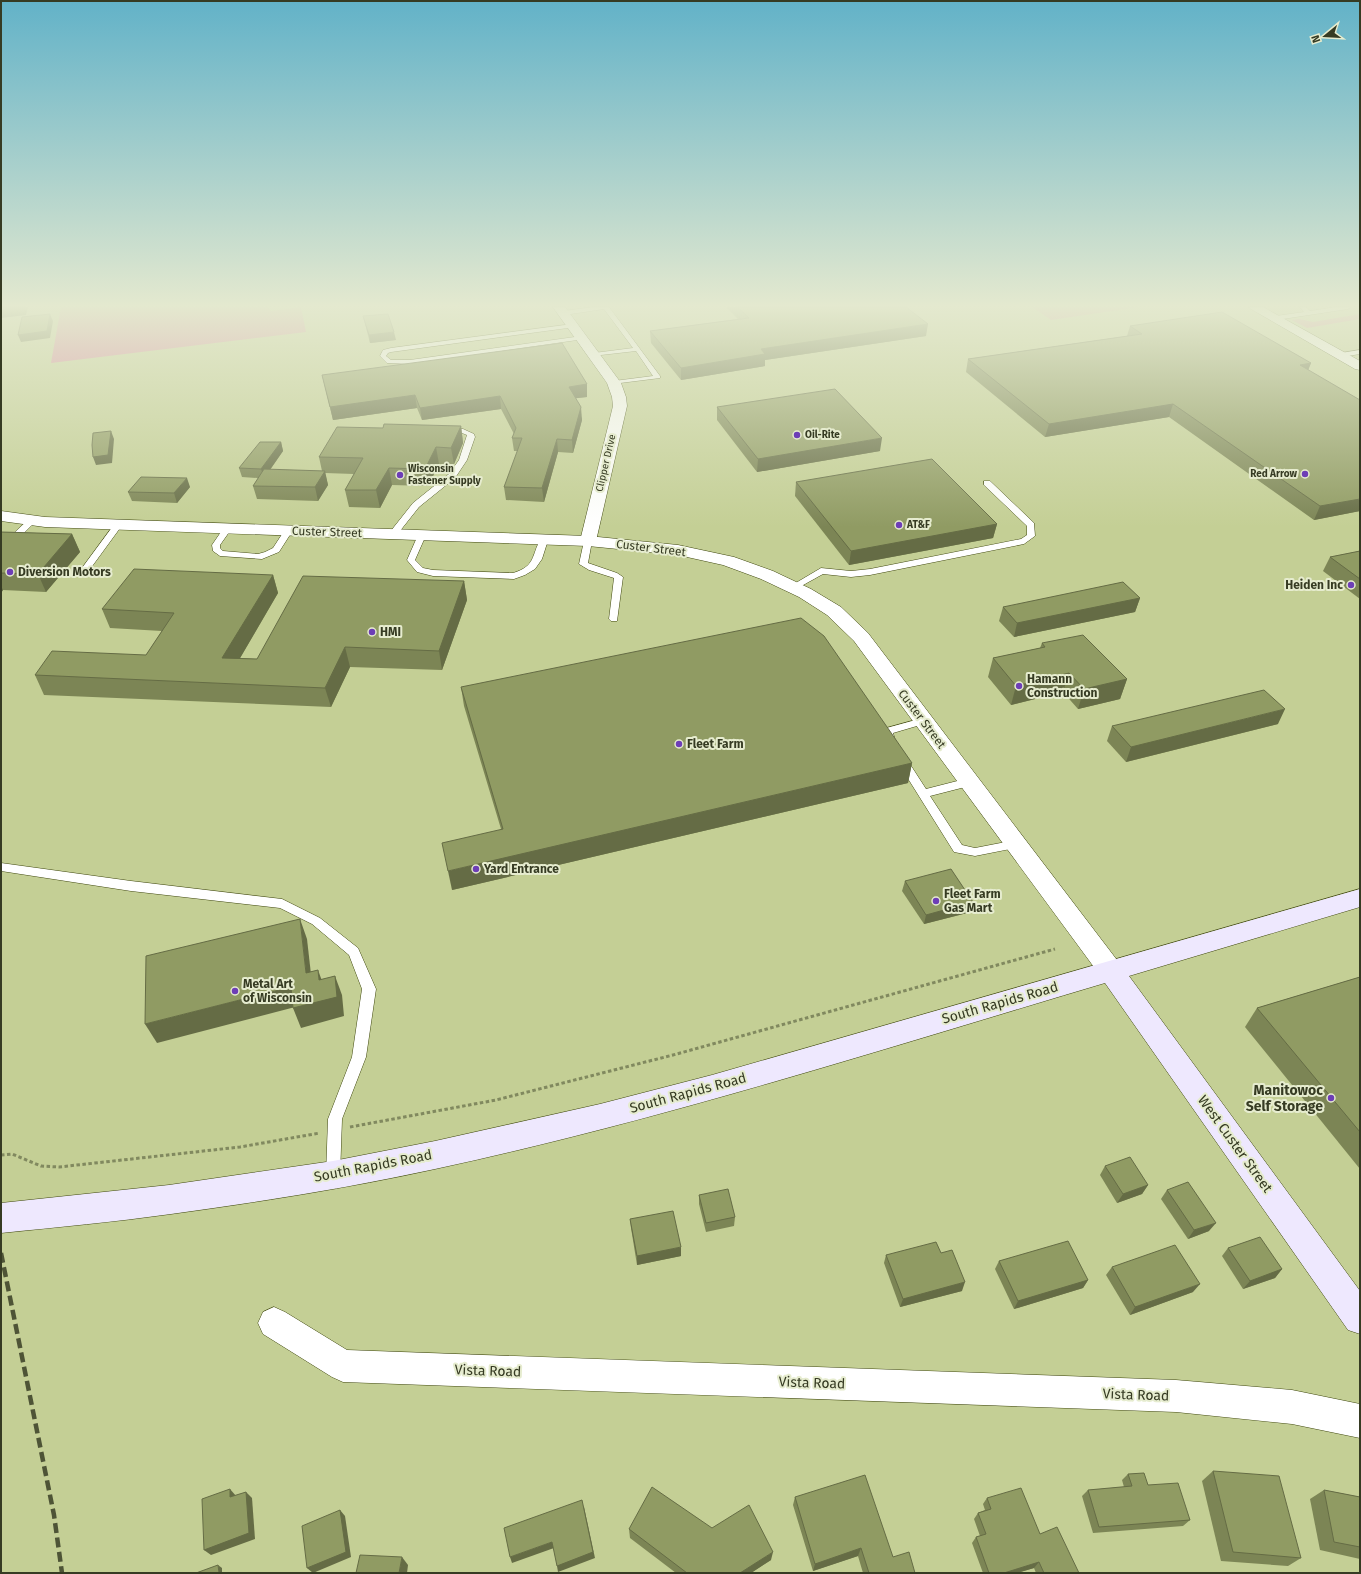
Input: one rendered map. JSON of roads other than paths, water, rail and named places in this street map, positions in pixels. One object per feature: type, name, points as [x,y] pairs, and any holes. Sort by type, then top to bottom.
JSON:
[{"type":"main road","name":"South Rapids Road","points":[[1,1218],[169,1200],[332,1175],[435,1155],[600,1117],[712,1087],[1360,898]]},
{"type":"main road","name":"West Custer Street","points":[[1111,971],[1360,1318]]},
{"type":"street","name":"Clipper Drive","points":[[588,541],[620,406],[619,397],[612,380]]},
{"type":"street","name":"Custer Street","points":[[1,516],[33,520],[119,524],[588,541],[678,550],[728,561],[767,575],[793,587],[834,611],[861,637],[1111,971]]},
{"type":"street","name":"Vista Road","points":[[274,1323],[343,1366],[1176,1396],[1292,1407],[1360,1421]]},
{"type":"lane","points":[[614,383],[633,380]]},
{"type":"lane","points":[[393,534],[416,504],[452,476],[463,460],[471,436],[470,434],[463,431],[436,429]]},
{"type":"lane","points":[[793,587],[821,571],[851,574],[870,572],[1024,541],[1031,536],[1031,525],[987,483]]},
{"type":"lane","points":[[1,541],[16,536],[33,520]]},
{"type":"lane","points":[[82,574],[119,524]]},
{"type":"lane","points":[[228,528],[216,545],[216,550],[220,553],[259,557],[276,550],[289,530]]},
{"type":"lane","points":[[422,535],[411,560],[420,570],[433,573],[514,576],[526,572],[534,567],[544,540]]},
{"type":"lane","points":[[588,541],[584,564],[593,570],[610,572],[619,576],[614,619]]},
{"type":"lane","points":[[923,721],[887,731],[888,740],[958,849],[975,852],[1016,844]]},
{"type":"lane","points":[[922,794],[969,782]]},
{"type":"lane","points":[[1,867],[131,886],[282,904],[316,921],[354,952],[369,989],[359,1057],[335,1119],[332,1175]]},
{"type":"railway","points":[[1,1253],[54,1515],[62,1573]]},
{"type":"place","name":"Oil-Rite","points":[[797,435]]},
{"type":"place","name":"Red Arrow","points":[[1305,474]]},
{"type":"place","name":"Wisconsin Fastener Supply","points":[[400,475]]},
{"type":"place","name":"AT&F","points":[[899,525]]},
{"type":"place","name":"Diversion Motors","points":[[10,572]]},
{"type":"place","name":"Heiden Inc","points":[[1351,585]]},
{"type":"place","name":"HMI","points":[[372,632]]},
{"type":"place","name":"Hamann Construction","points":[[1019,686]]},
{"type":"place","name":"Fleet Farm","points":[[679,744]]},
{"type":"place","name":"Yard Entrance","points":[[476,869]]},
{"type":"place","name":"Fleet Farm Gas Mart","points":[[936,901]]},
{"type":"place","name":"Metal Art of Wisconsin","points":[[235,991]]},
{"type":"place","name":"Manitowoc Self Storage","points":[[1331,1098]]}]
